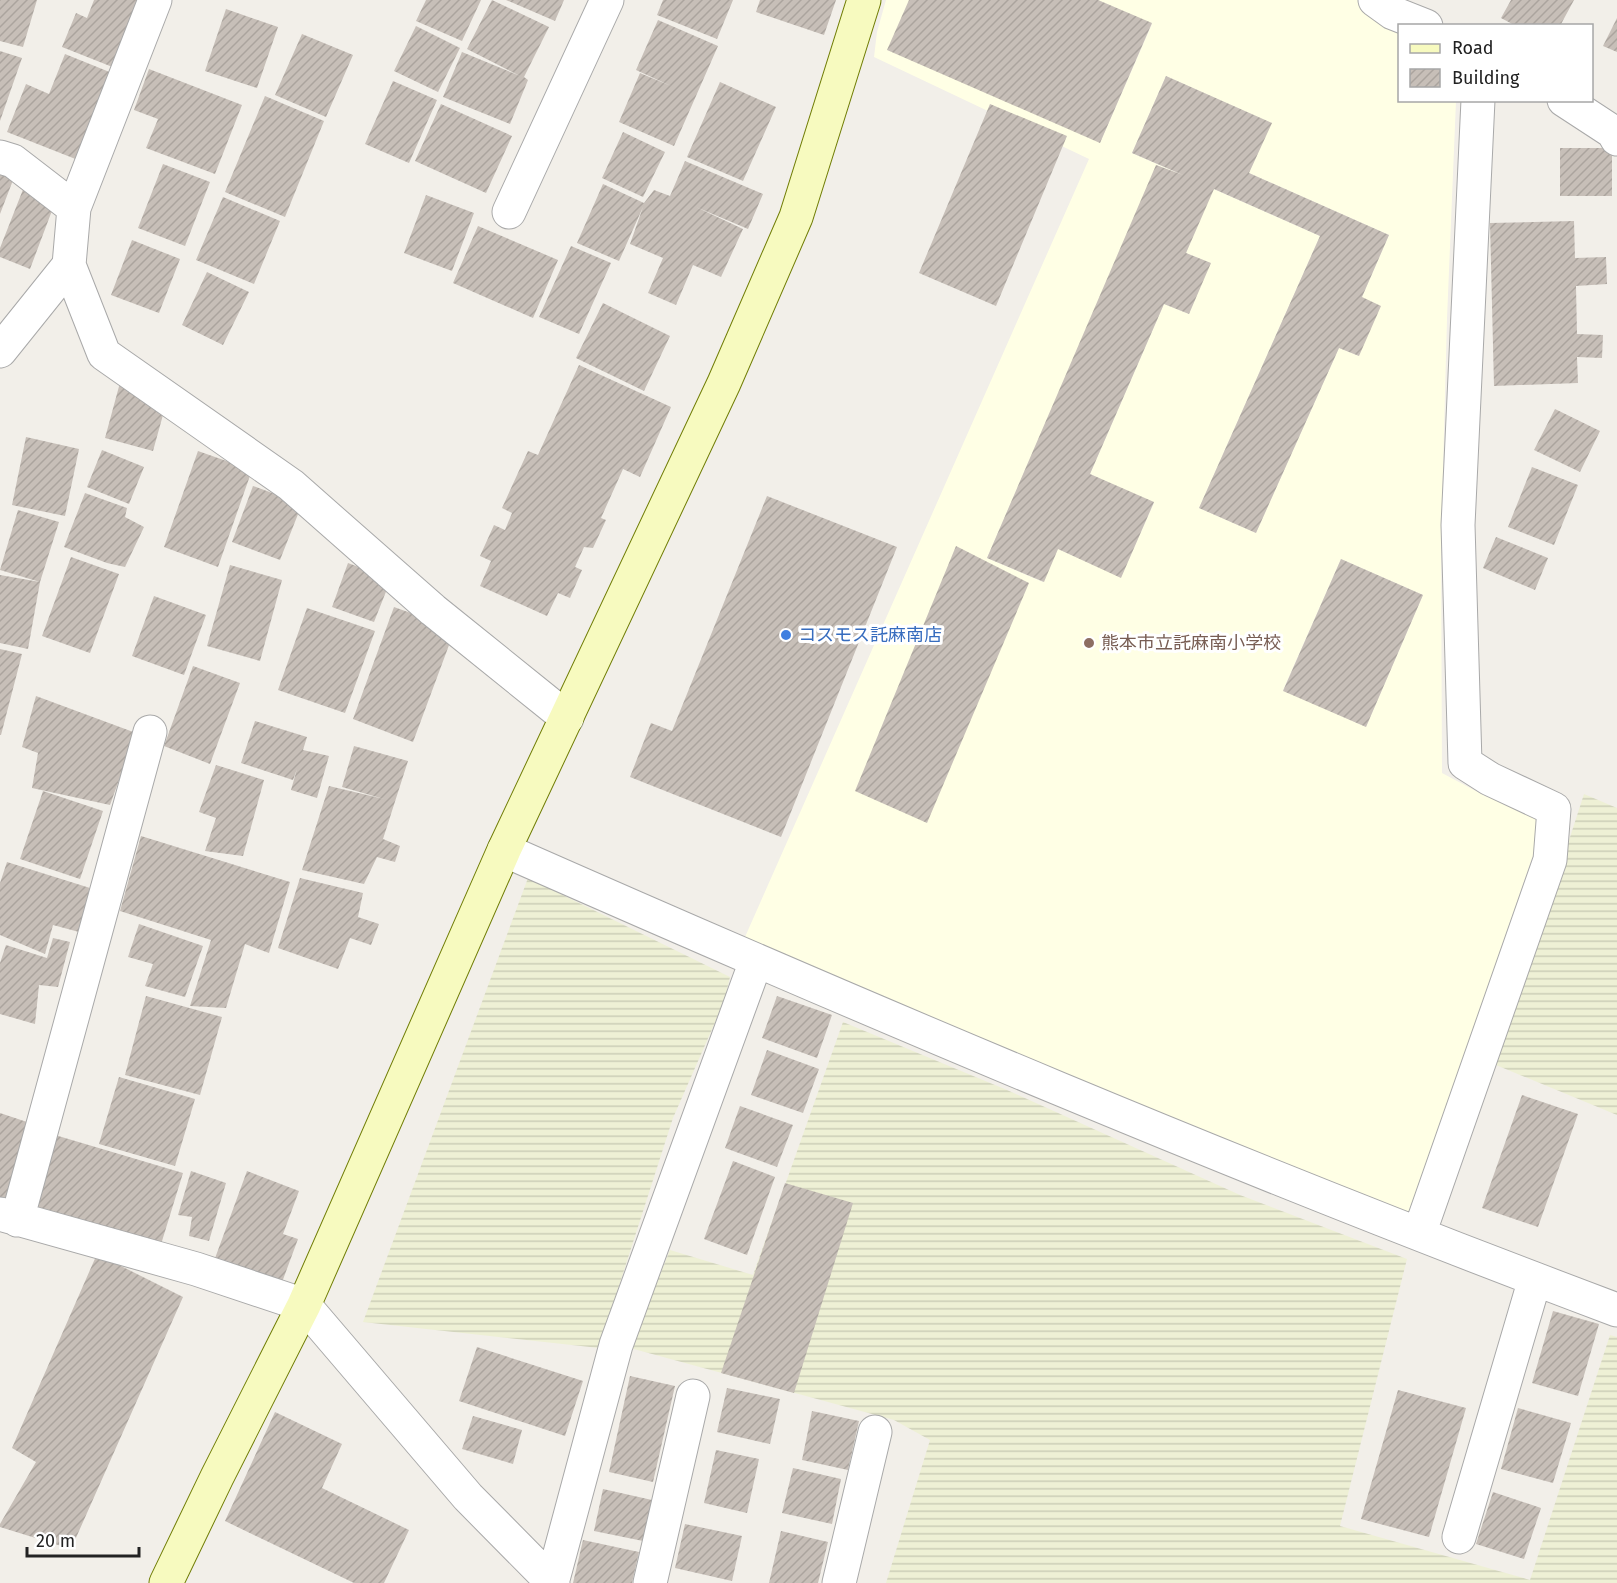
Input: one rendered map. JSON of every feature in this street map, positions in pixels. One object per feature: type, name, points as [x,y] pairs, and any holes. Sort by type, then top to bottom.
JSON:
[{"type":"street","points":[[154,0],[74,207],[69,265],[104,354],[291,485],[433,610],[567,718]]},
{"type":"street","points":[[509,212],[608,0]]},
{"type":"street","points":[[166,1583],[304,1305],[504,850],[724,383],[796,217],[864,0]]},
{"type":"street","points":[[1375,0],[1393,13],[1421,24]]},
{"type":"street","points":[[1419,1234],[1550,860],[1554,809],[1490,779],[1465,763],[1458,525],[1478,102]]},
{"type":"street","points":[[1567,102],[1613,132],[1617,139]]},
{"type":"street","points":[[0,157],[13,161],[74,207]]},
{"type":"street","points":[[0,351],[69,265]]},
{"type":"street","points":[[150,732],[9,1217],[196,1269],[304,1305],[468,1497],[552,1583]]},
{"type":"street","points":[[504,850],[756,961],[1274,1176],[1617,1310]]},
{"type":"street","points":[[552,1583],[616,1344],[756,961]]},
{"type":"street","points":[[1460,1537],[1535,1279]]},
{"type":"street","points":[[650,1583],[693,1396]]},
{"type":"street","points":[[839,1583],[875,1432]]},
{"type":"shaded area","name":"熊本市立託麻南小学校","points":[[886,0],[909,0],[1100,143],[1152,24],[1098,0],[1375,0],[1398,24],[1398,102],[1456,102],[1441,542],[1442,773],[1487,797],[1529,805],[1541,832],[1409,1215],[995,1051],[745,937],[1089,159],[874,57],[877,32]],"holes":[[[1166,76],[1271,123],[1249,173],[1389,235],[1362,297],[1359,356],[1339,348],[1256,533],[1199,508],[1320,236],[1132,153]],[[1157,165],[1213,189],[1186,253],[1210,263],[1189,314],[1164,304],[1090,474],[1154,503],[1121,577],[1058,549],[1043,582],[987,558]],[[1341,559],[1423,595],[1366,727],[1283,690]]]},
{"type":"shaded area","points":[[1584,794],[1617,808],[1617,1115],[1496,1065]]},
{"type":"shaded area","points":[[528,878],[730,977],[724,1002],[673,1118],[599,1348],[363,1322]]},
{"type":"shaded area","points":[[843,1022],[1007,1090],[1240,1195],[1407,1259],[1340,1526],[1530,1580],[1610,1335],[1617,1337],[1617,1583],[886,1583],[930,1440],[894,1420],[630,1348],[670,1250],[753,1275]]},
{"type":"building","points":[[0,0],[37,0],[23,47],[0,41]]},
{"type":"building","points":[[94,0],[148,0],[120,70],[62,47],[76,13],[87,18]]},
{"type":"building","points":[[426,0],[481,0],[462,41],[416,21]]},
{"type":"building","points":[[492,0],[549,27],[524,77],[528,80],[510,124],[443,97],[462,52],[520,76],[467,49]]},
{"type":"building","points":[[506,0],[564,0],[555,21]]},
{"type":"building","points":[[663,0],[733,0],[717,39],[657,15]]},
{"type":"building","points":[[760,0],[836,0],[824,35],[756,12]]},
{"type":"building","points":[[909,0],[1098,0],[1152,23],[1100,143],[887,50]]},
{"type":"building","points":[[1511,0],[1574,0],[1561,24],[1512,24],[1501,18]]},
{"type":"building","points":[[226,9],[278,27],[257,88],[205,71]]},
{"type":"building","points":[[1617,18],[1617,52],[1603,46]]},
{"type":"building","points":[[658,20],[718,46],[674,146],[619,122],[640,73],[671,86],[636,70]]},
{"type":"building","points":[[416,26],[460,48],[438,92],[394,71]]},
{"type":"building","points":[[302,34],[353,55],[326,117],[275,95]]},
{"type":"building","points":[[0,51],[22,58],[0,121]]},
{"type":"building","points":[[65,54],[112,73],[78,160],[7,132],[26,84],[49,94]]},
{"type":"building","points":[[149,69],[242,105],[215,174],[146,148],[158,119],[134,110]]},
{"type":"building","points":[[1166,76],[1272,123],[1249,173],[1389,235],[1362,297],[1381,306],[1359,356],[1339,348],[1256,533],[1199,508],[1320,236],[1214,189],[1186,253],[1211,263],[1189,314],[1164,304],[1090,474],[1154,502],[1121,578],[1058,549],[1044,582],[987,558],[1156,165],[1183,175],[1132,153]]},
{"type":"building","points":[[393,81],[437,100],[409,163],[365,144]]},
{"type":"building","points":[[720,82],[776,107],[743,181],[687,157]]},
{"type":"building","points":[[265,96],[324,121],[285,217],[225,192]]},
{"type":"building","points":[[441,104],[512,136],[486,193],[415,161]]},
{"type":"building","points":[[990,104],[1067,136],[996,306],[919,273]]},
{"type":"building","points":[[623,132],[665,152],[643,197],[602,178]]},
{"type":"building","points":[[1560,148],[1612,148],[1612,196],[1560,196]]},
{"type":"building","points":[[685,161],[763,194],[748,229],[696,207],[743,229],[721,277],[693,265],[676,305],[648,293],[663,258],[630,244],[643,207],[619,261],[577,243],[603,184],[644,203],[654,190],[670,196]]},
{"type":"building","points":[[163,164],[210,182],[185,246],[138,228]]},
{"type":"building","points":[[0,169],[15,175],[0,214]]},
{"type":"building","points":[[24,187],[56,200],[30,269],[0,257],[0,248]]},
{"type":"building","points":[[426,195],[474,213],[452,271],[404,253]]},
{"type":"building","points":[[223,197],[280,221],[254,284],[196,260]]},
{"type":"building","points":[[1574,221],[1575,258],[1606,257],[1607,284],[1576,286],[1577,334],[1603,335],[1602,358],[1577,357],[1578,383],[1494,386],[1490,223]]},
{"type":"building","points":[[478,226],[558,260],[533,318],[453,283]]},
{"type":"building","points":[[132,240],[180,259],[159,313],[111,295]]},
{"type":"building","points":[[571,246],[611,263],[579,334],[539,317]]},
{"type":"building","points":[[207,272],[249,292],[223,345],[182,325]]},
{"type":"building","points":[[603,303],[670,336],[644,391],[576,358]]},
{"type":"building","points":[[579,365],[671,407],[640,477],[623,469],[601,518],[606,520],[593,548],[584,547],[575,567],[582,570],[570,598],[558,593],[547,616],[480,586],[491,561],[480,556],[494,525],[505,530],[512,513],[502,508],[528,451],[538,455]]},
{"type":"building","points":[[121,379],[166,404],[153,451],[105,438]]},
{"type":"building","points":[[1555,409],[1600,431],[1580,472],[1534,450]]},
{"type":"building","points":[[26,437],[79,449],[65,516],[12,505]]},
{"type":"building","points":[[102,450],[144,467],[129,504],[87,487]]},
{"type":"building","points":[[198,451],[252,470],[218,567],[164,547]]},
{"type":"building","points":[[1532,467],[1578,485],[1554,545],[1508,527]]},
{"type":"building","points":[[253,486],[302,504],[280,560],[232,542]]},
{"type":"building","points":[[85,493],[127,508],[125,517],[144,527],[125,567],[107,563],[64,547]]},
{"type":"building","name":"コスモス託麻南店","points":[[767,496],[897,547],[781,837],[630,777],[651,723],[672,731]]},
{"type":"building","points":[[18,510],[59,522],[40,582],[0,570]]},
{"type":"building","points":[[1496,537],[1548,558],[1535,590],[1483,568]]},
{"type":"building","points":[[956,546],[1029,583],[927,823],[855,791]]},
{"type":"building","points":[[71,557],[119,574],[90,653],[42,636]]},
{"type":"building","points":[[1341,559],[1423,595],[1366,727],[1283,691]]},
{"type":"building","points":[[348,563],[391,579],[374,622],[332,607]]},
{"type":"building","points":[[230,565],[282,580],[260,661],[207,646]]},
{"type":"building","points":[[0,575],[40,582],[28,649],[0,643]]},
{"type":"building","points":[[154,596],[206,615],[184,675],[132,656]]},
{"type":"building","points":[[394,607],[455,629],[413,742],[353,719]]},
{"type":"building","points":[[307,608],[375,631],[345,713],[278,690]]},
{"type":"building","points":[[0,649],[22,654],[1,735],[0,735]]},
{"type":"building","points":[[193,666],[240,683],[210,764],[164,746]]},
{"type":"building","points":[[36,696],[136,733],[110,805],[32,788],[38,753],[22,747]]},
{"type":"building","points":[[255,721],[307,737],[303,750],[329,756],[317,798],[291,790],[297,769],[293,780],[241,763]]},
{"type":"building","points":[[354,746],[408,761],[383,839],[400,846],[395,862],[377,857],[364,884],[302,870],[329,786],[384,799],[342,787]]},
{"type":"building","points":[[216,765],[264,780],[243,856],[205,851],[216,818],[199,812]]},
{"type":"building","points":[[43,791],[103,811],[80,879],[20,859]]},
{"type":"building","points":[[141,836],[290,882],[269,953],[245,944],[226,1008],[190,1006],[211,940],[120,911]]},
{"type":"building","points":[[7,862],[90,888],[79,932],[53,925],[45,954],[0,935],[0,883]]},
{"type":"building","points":[[300,878],[363,893],[358,917],[379,924],[371,945],[350,938],[338,969],[278,948]]},
{"type":"building","points":[[139,924],[203,946],[185,997],[145,986],[153,964],[128,957]]},
{"type":"building","points":[[53,938],[70,942],[58,987],[39,985],[35,1024],[0,1014],[0,963],[6,945],[47,958]]},
{"type":"building","points":[[146,996],[222,1017],[200,1095],[125,1075]]},
{"type":"building","points":[[777,996],[832,1015],[817,1058],[762,1038]]},
{"type":"building","points":[[767,1050],[819,1069],[803,1113],[751,1095]]},
{"type":"building","points":[[119,1077],[195,1099],[175,1166],[99,1144]]},
{"type":"building","points":[[1522,1095],[1578,1114],[1538,1227],[1482,1208]]},
{"type":"building","points":[[740,1106],[793,1125],[777,1167],[725,1148]]},
{"type":"building","points":[[0,1113],[30,1123],[4,1203],[0,1202]]},
{"type":"building","points":[[55,1135],[183,1173],[158,1254],[30,1216]]},
{"type":"building","points":[[733,1161],[775,1177],[747,1255],[704,1239]]},
{"type":"building","points":[[191,1171],[226,1183],[209,1241],[189,1236],[192,1217],[178,1215]]},
{"type":"building","points":[[247,1171],[299,1191],[283,1234],[298,1239],[281,1285],[214,1261]]},
{"type":"building","points":[[785,1183],[853,1203],[794,1393],[721,1373]]},
{"type":"building","points":[[97,1254],[183,1297],[71,1549],[0,1527],[0,1524],[36,1462],[12,1448]]},
{"type":"building","points":[[1553,1311],[1599,1324],[1578,1396],[1532,1383]]},
{"type":"building","points":[[477,1347],[583,1381],[565,1436],[459,1401]]},
{"type":"building","points":[[630,1376],[675,1386],[653,1482],[609,1472]]},
{"type":"building","points":[[727,1388],[780,1399],[770,1444],[717,1432]]},
{"type":"building","points":[[1398,1390],[1466,1408],[1429,1537],[1361,1519]]},
{"type":"building","points":[[1518,1408],[1571,1423],[1553,1483],[1501,1469]]},
{"type":"building","points":[[812,1411],[859,1421],[848,1470],[802,1460]]},
{"type":"building","points":[[275,1412],[342,1444],[322,1488],[409,1530],[384,1583],[354,1583],[225,1521]]},
{"type":"building","points":[[473,1416],[522,1430],[513,1464],[462,1449]]},
{"type":"building","points":[[716,1450],[759,1459],[747,1513],[704,1503]]},
{"type":"building","points":[[793,1468],[841,1479],[832,1524],[782,1513]]},
{"type":"building","points":[[603,1489],[652,1500],[643,1541],[594,1531]]},
{"type":"building","points":[[1493,1492],[1541,1508],[1524,1559],[1476,1544]]},
{"type":"building","points":[[685,1524],[742,1536],[732,1581],[675,1568]]},
{"type":"building","points":[[781,1531],[828,1542],[818,1583],[769,1583]]},
{"type":"building","points":[[583,1540],[639,1552],[632,1583],[573,1583]]},
{"type":"place","name":"コスモス託麻南店","points":[[786,635]]},
{"type":"place","name":"熊本市立託麻南小学校","points":[[1089,643]]}]
